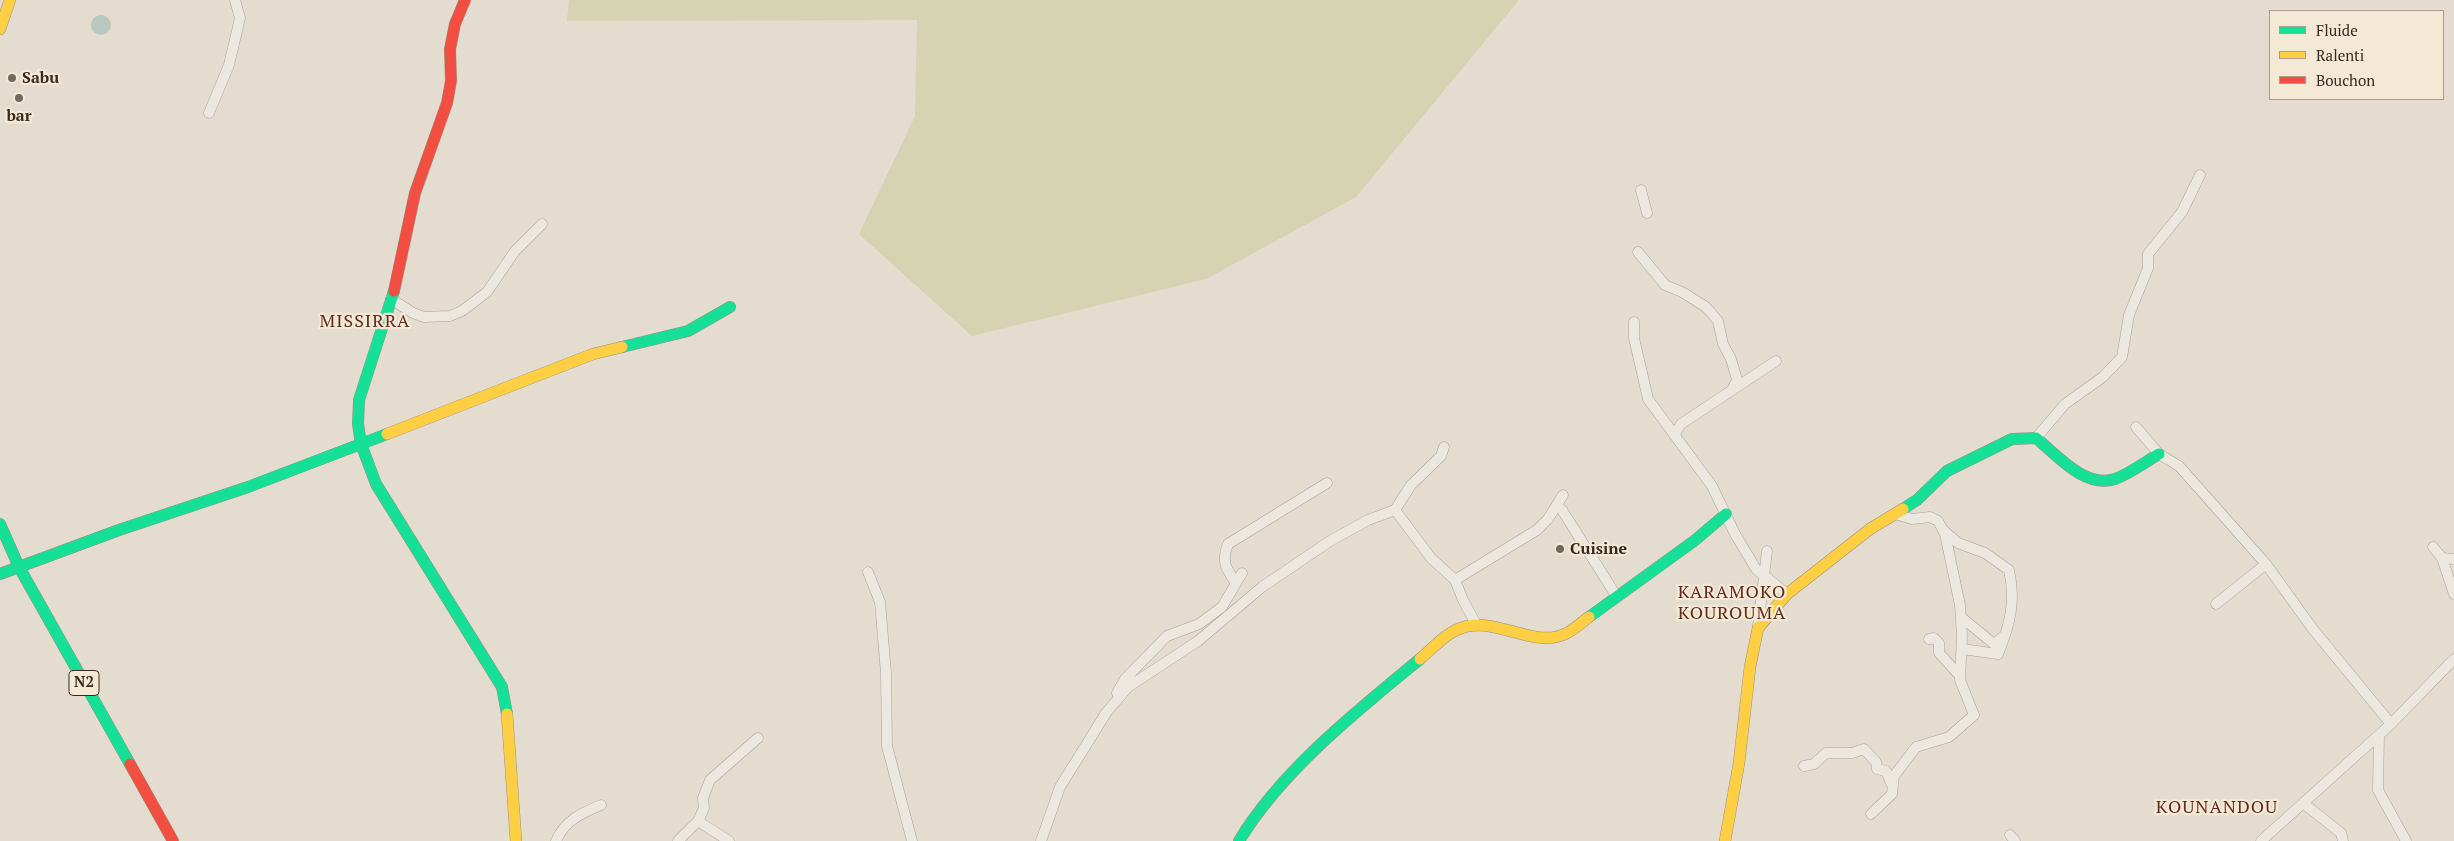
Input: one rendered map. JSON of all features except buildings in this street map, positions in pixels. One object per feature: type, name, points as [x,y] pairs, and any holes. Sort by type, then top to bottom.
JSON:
[{"type":"main road","points":[[0,29],[10,0]]},
{"type":"main road","points":[[465,0],[455,24],[450,49],[451,81],[447,103],[415,193],[401,261],[359,400],[358,424],[361,444],[376,484],[502,687],[509,728],[516,841]]},
{"type":"main road","points":[[0,574],[232,492],[593,354],[688,331],[730,307]]},
{"type":"main road","points":[[1725,841],[1739,763],[1750,667],[1758,628],[1787,594],[1870,529],[1917,500],[1947,471],[2012,439],[2036,438],[2079,473],[2095,481],[2107,481],[2119,477],[2159,454]]},
{"type":"main road","points":[[1239,841],[1248,826],[1288,778],[1357,711],[1455,630],[1476,624],[1491,625],[1539,638],[1566,634],[1694,541],[1726,514]]},
{"type":"main road","name":"N2","points":[[0,524],[19,566],[173,841]]},
{"type":"street","points":[[209,113],[228,65],[240,18],[235,0]]},
{"type":"street","points":[[2036,438],[2065,404],[2103,377],[2122,357],[2129,315],[2148,268],[2148,254],[2182,212],[2200,175]]},
{"type":"street","points":[[1641,190],[1647,212]]},
{"type":"street","points":[[390,299],[413,314],[424,318],[450,316],[462,311],[487,292],[515,251],[542,224]]},
{"type":"street","points":[[1638,252],[1665,285],[1682,292],[1706,307],[1718,322],[1723,344],[1731,360],[1737,380],[1732,390]]},
{"type":"street","points":[[1634,322],[1634,338],[1648,399],[1712,486],[1756,569],[1787,594]]},
{"type":"street","points":[[1674,435],[1681,424],[1776,361]]},
{"type":"street","points":[[2136,427],[2159,454],[2179,466],[2266,564],[2312,628],[2391,724]]},
{"type":"street","points":[[1109,710],[1136,681],[1198,641],[1262,587],[1338,537],[1368,520],[1395,510],[1411,485],[1441,456],[1444,447]]},
{"type":"street","points":[[1236,583],[1225,568],[1224,553],[1228,544],[1327,483]]},
{"type":"street","points":[[1455,580],[1538,530],[1548,519],[1563,495]]},
{"type":"street","points":[[1395,510],[1431,558],[1455,580],[1476,624]]},
{"type":"street","points":[[1562,510],[1617,597]]},
{"type":"street","points":[[1895,514],[1912,518],[1930,517],[1938,521],[1942,530],[1954,571],[1961,617],[1962,649],[1960,676]]},
{"type":"street","points":[[1942,530],[1958,543],[1985,553],[2009,570],[2014,600],[1998,654],[1962,649]]},
{"type":"street","points":[[2433,547],[2442,558],[2454,594]]},
{"type":"street","points":[[1758,628],[1767,550]]},
{"type":"street","points":[[2442,558],[2454,559]]},
{"type":"street","points":[[2216,604],[2266,564]]},
{"type":"street","points":[[868,572],[880,602],[886,673],[888,746],[912,841]]},
{"type":"street","points":[[1041,841],[1060,787],[1109,710],[1125,679],[1168,636],[1199,624],[1222,607],[1242,573]]},
{"type":"street","points":[[1961,617],[1994,644],[2005,635]]},
{"type":"street","points":[[1871,814],[1892,794],[1894,776],[1916,747],[1949,737],[1974,715],[1960,676],[1939,653],[1939,643],[1934,638],[1929,639]]},
{"type":"street","points":[[2261,841],[2391,724],[2454,659]]},
{"type":"street","points":[[2379,735],[2378,790],[2406,841]]},
{"type":"street","points":[[678,841],[698,821],[704,808],[703,798],[710,780],[758,738]]},
{"type":"street","points":[[1804,766],[1814,764],[1826,752],[1852,753],[1864,750],[1876,762],[1877,768],[1886,771],[1892,785]]},
{"type":"street","points":[[2303,803],[2341,833],[2344,841]]},
{"type":"street","points":[[556,841],[568,823],[579,814],[601,805]]},
{"type":"street","points":[[698,821],[729,841]]},
{"type":"shaded area","points":[[569,0],[1519,0],[1356,197],[1206,279],[972,336],[859,234],[915,116],[917,20],[567,21]]},
{"type":"shaded area","points":[[101,15],[108,18],[111,25],[108,32],[101,35],[94,32],[91,25],[94,18]]},
{"type":"traffic: fast","points":[[394,291],[359,400],[358,424],[361,444],[376,484],[502,687],[507,714]]},
{"type":"traffic: fast","points":[[622,347],[688,331],[730,307]]},
{"type":"traffic: fast","points":[[0,574],[119,530],[248,487],[387,434]]},
{"type":"traffic: fast","points":[[1903,509],[1917,500],[1947,471],[2012,439],[2036,438],[2072,469],[2082,475],[2104,481],[2121,477],[2159,454]]},
{"type":"traffic: fast","points":[[1589,617],[1694,541],[1726,514]]},
{"type":"traffic: fast","points":[[0,524],[19,567],[130,764]]},
{"type":"traffic: fast","points":[[1239,841],[1256,815],[1298,766],[1371,699],[1420,659]]},
{"type":"traffic: slow","points":[[0,29],[10,0]]},
{"type":"traffic: slow","points":[[387,434],[593,354],[622,347]]},
{"type":"traffic: slow","points":[[1725,841],[1739,763],[1750,667],[1758,628],[1787,594],[1870,529],[1903,509]]},
{"type":"traffic: slow","points":[[1420,659],[1451,633],[1470,626],[1484,625],[1541,638],[1567,633],[1589,617]]},
{"type":"traffic: slow","points":[[507,714],[516,841]]},
{"type":"traffic: jam","points":[[394,291],[415,193],[447,103],[451,81],[450,49],[455,24],[465,0]]},
{"type":"traffic: jam","points":[[130,764],[173,841]]},
{"type":"place","name":"Sabu","points":[[12,78]]},
{"type":"place","name":"bar","points":[[19,98]]},
{"type":"place","name":"Cuisine","points":[[1560,549]]},
{"type":"district","name":"MISSIRRA","points":[[365,322]]},
{"type":"district","name":"KARAMOKO KOUROUMA","points":[[1732,603]]},
{"type":"district","name":"KOUNANDOU","points":[[2217,808]]}]
